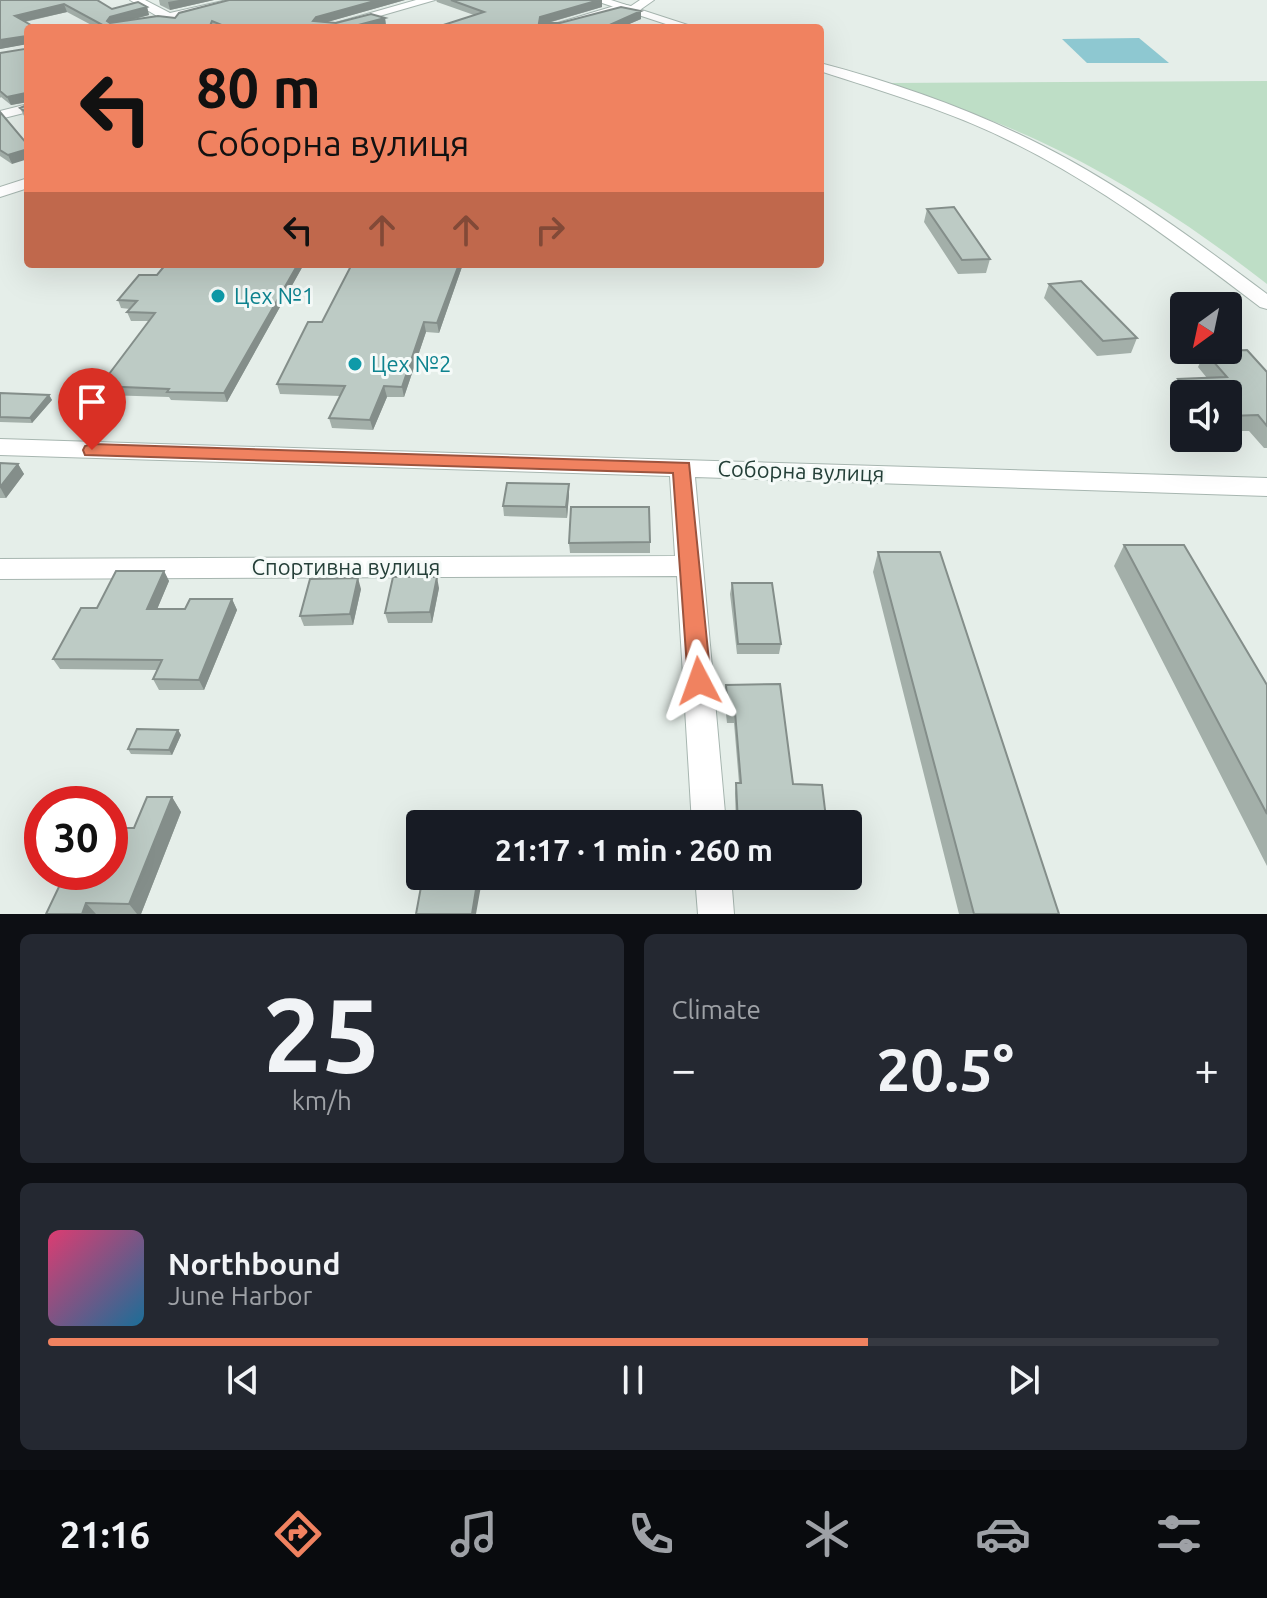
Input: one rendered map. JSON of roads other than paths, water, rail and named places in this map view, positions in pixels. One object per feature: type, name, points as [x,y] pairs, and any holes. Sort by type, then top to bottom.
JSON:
[{"type":"street","points":[[136,0],[183,24]]},
{"type":"street","points":[[137,24],[242,0]]},
{"type":"street","points":[[339,24],[429,0]]},
{"type":"street","points":[[599,0],[678,24]]},
{"type":"street","points":[[563,24],[648,0]]},
{"type":"street","points":[[824,68],[893,90],[1038,149],[1160,222],[1267,303]]},
{"type":"street","points":[[0,115],[24,109]]},
{"type":"street","points":[[0,192],[24,184]]},
{"type":"street","name":"Соборна вулиця","points":[[0,447],[1267,487]]},
{"type":"street","points":[[682,467],[708,810]]},
{"type":"street","name":"Спортивна вулиця","points":[[0,569],[691,566]]},
{"type":"street","points":[[714,890],[716,914]]},
{"type":"water","points":[[1139,38],[1169,63],[1087,63],[1062,39]]},
{"type":"place","name":"Цех №1","points":[[218,296]]},
{"type":"place","name":"Цех №2","points":[[355,364]]}]
